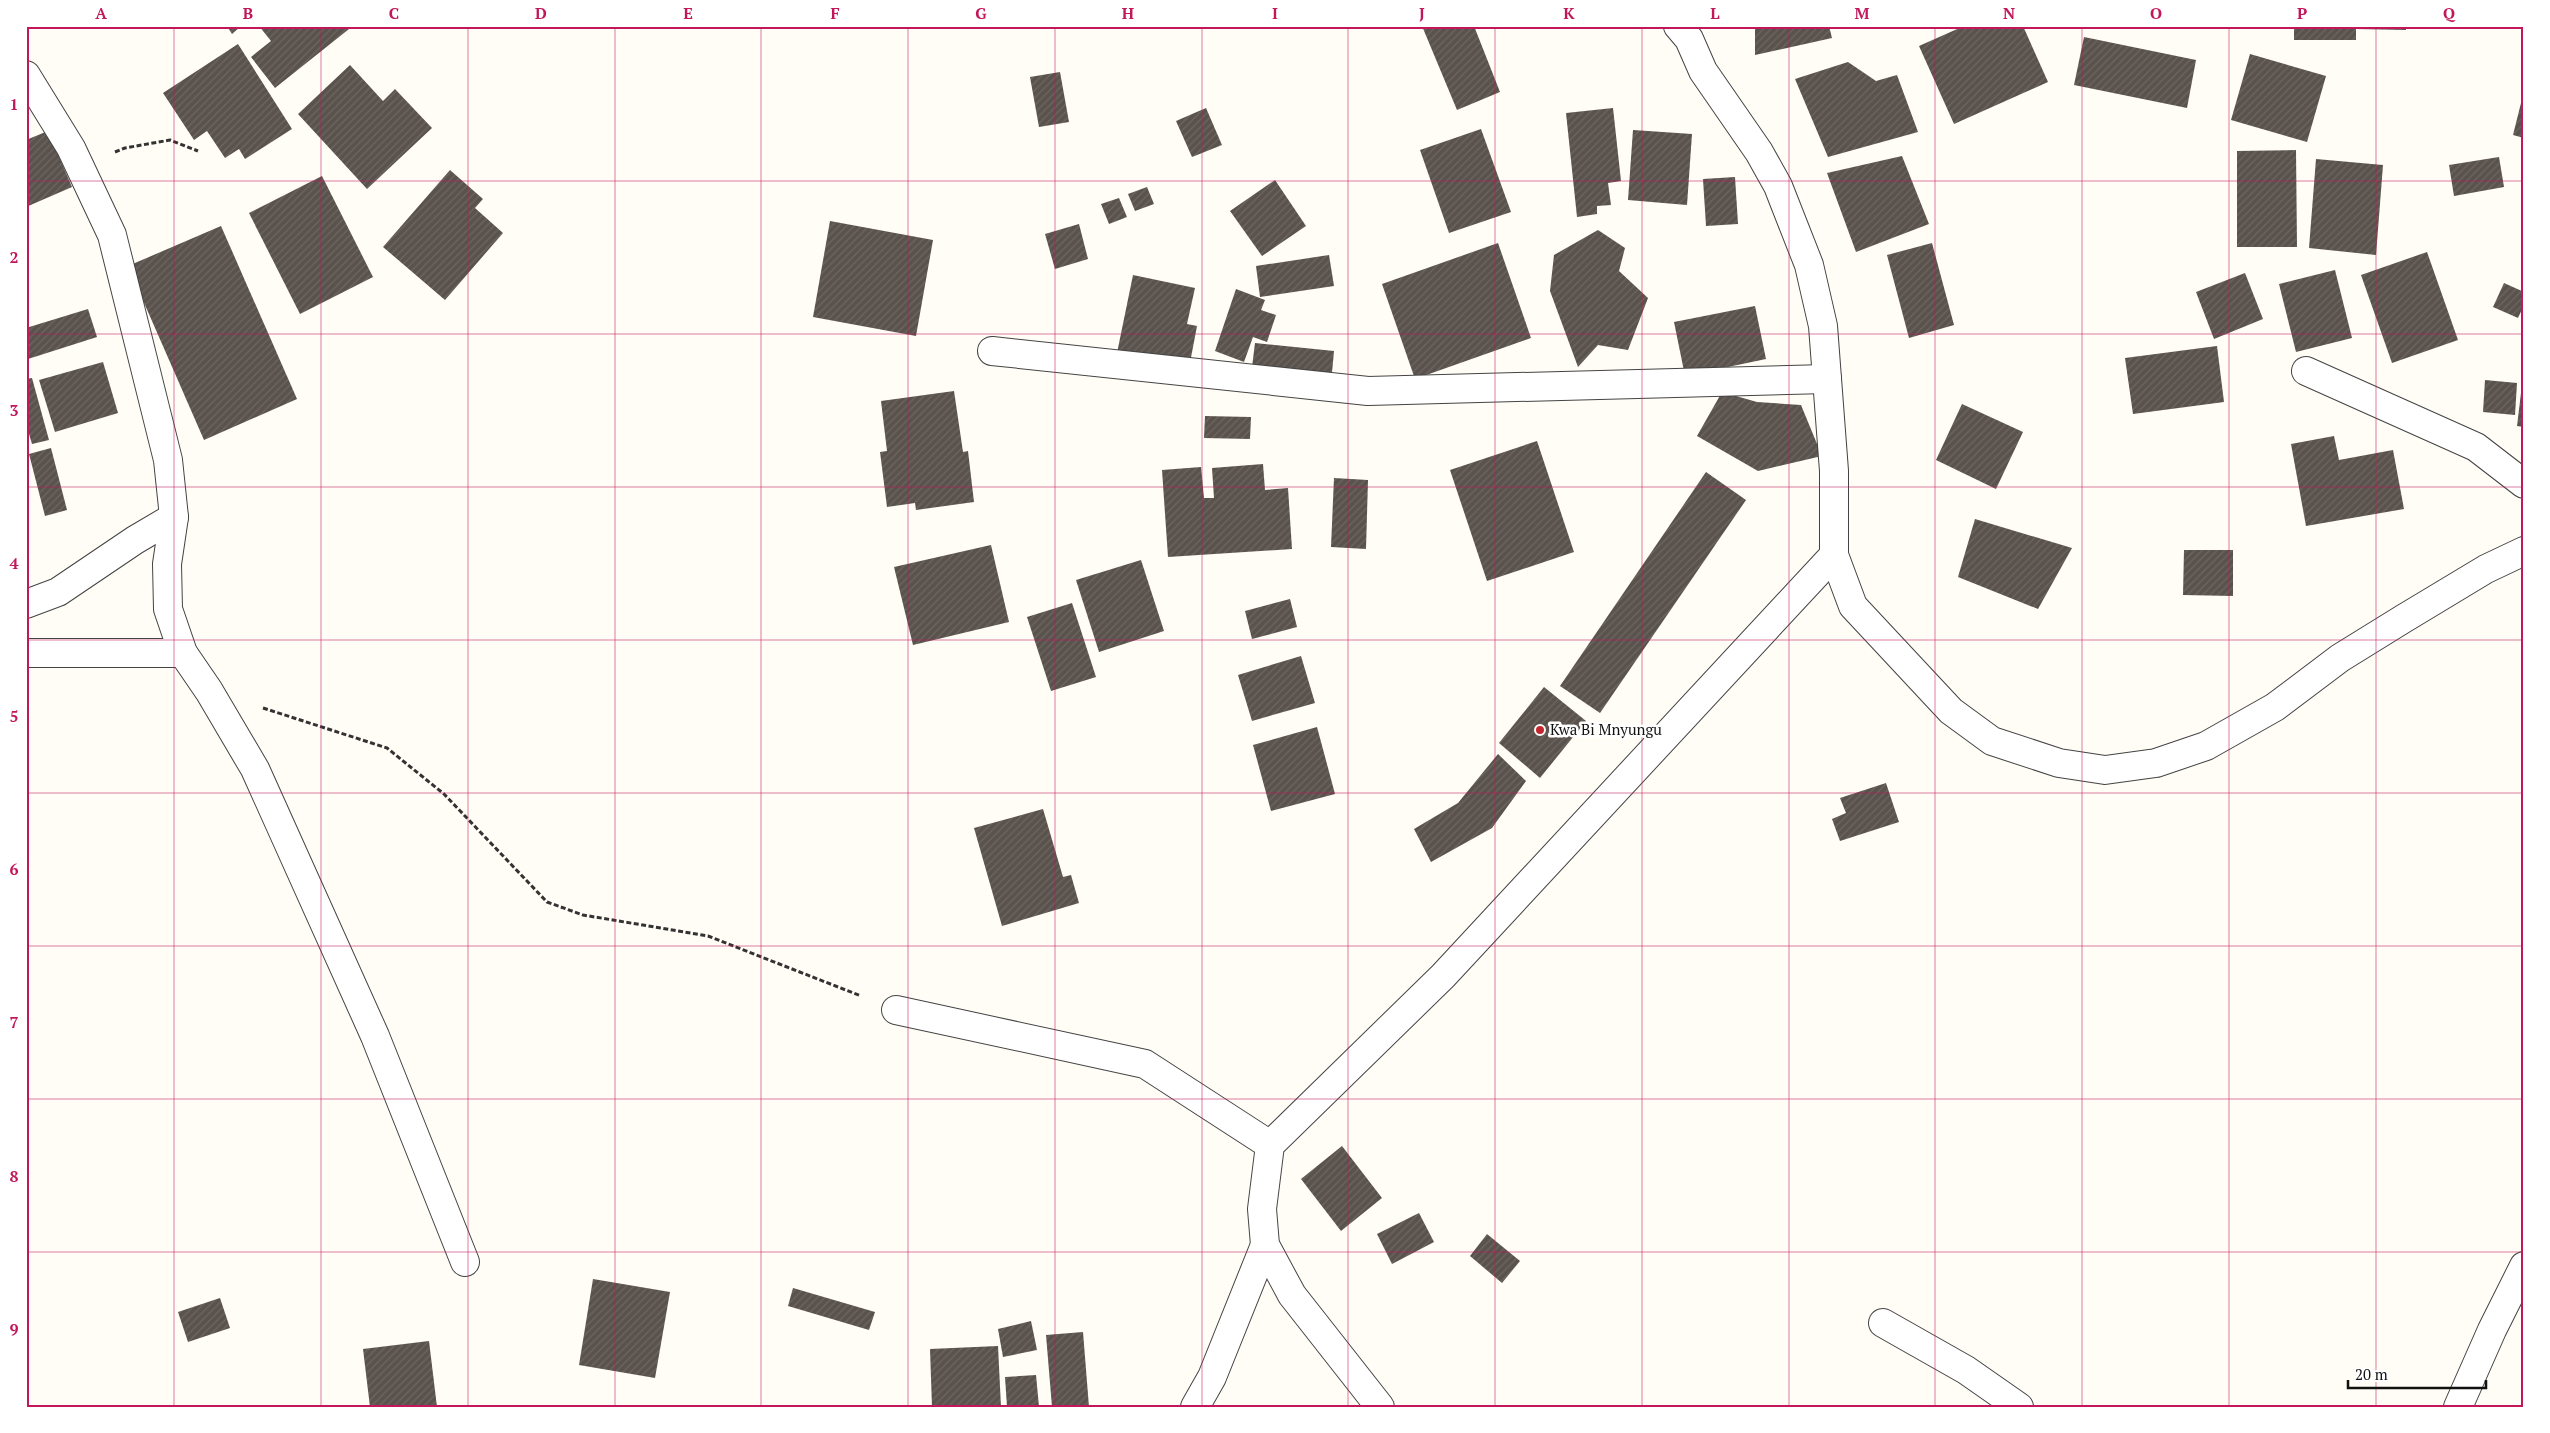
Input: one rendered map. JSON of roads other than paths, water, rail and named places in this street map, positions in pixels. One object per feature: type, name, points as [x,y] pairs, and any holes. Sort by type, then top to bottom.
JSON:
[{"type":"street","points":[[1689,30],[1703,71],[1759,152],[1778,186],[1809,265],[1823,326],[1834,471],[1834,555],[1853,606],[1951,711],[1992,741],[2059,763],[2106,770],[2156,763],[2214,742],[2275,706],[2340,658],[2403,619],[2486,569],[2524,551]]},
{"type":"street","points":[[26,75],[81,168],[112,235],[168,460],[174,518],[167,564],[168,609],[183,653],[209,690],[255,769],[375,1036],[465,1262]]},
{"type":"street","points":[[992,351],[1368,391],[1827,379]]},
{"type":"street","points":[[2306,371],[2476,447],[2524,484]]},
{"type":"street","points":[[26,604],[58,592],[134,540],[174,518]]},
{"type":"street","points":[[1380,1407],[1292,1295],[1265,1245],[1262,1209],[1270,1145],[1443,976],[1834,555]]},
{"type":"street","points":[[26,653],[183,653]]},
{"type":"street","points":[[896,1010],[1145,1064],[1270,1145]]},
{"type":"street","points":[[1195,1407],[1212,1377],[1265,1245]]},
{"type":"street","points":[[2458,1407],[2492,1330],[2524,1266]]},
{"type":"street","points":[[1884,1323],[1966,1370],[2019,1407]]},
{"type":"place","name":"Kwa Bi Mnyungu","points":[[1540,730]]}]
